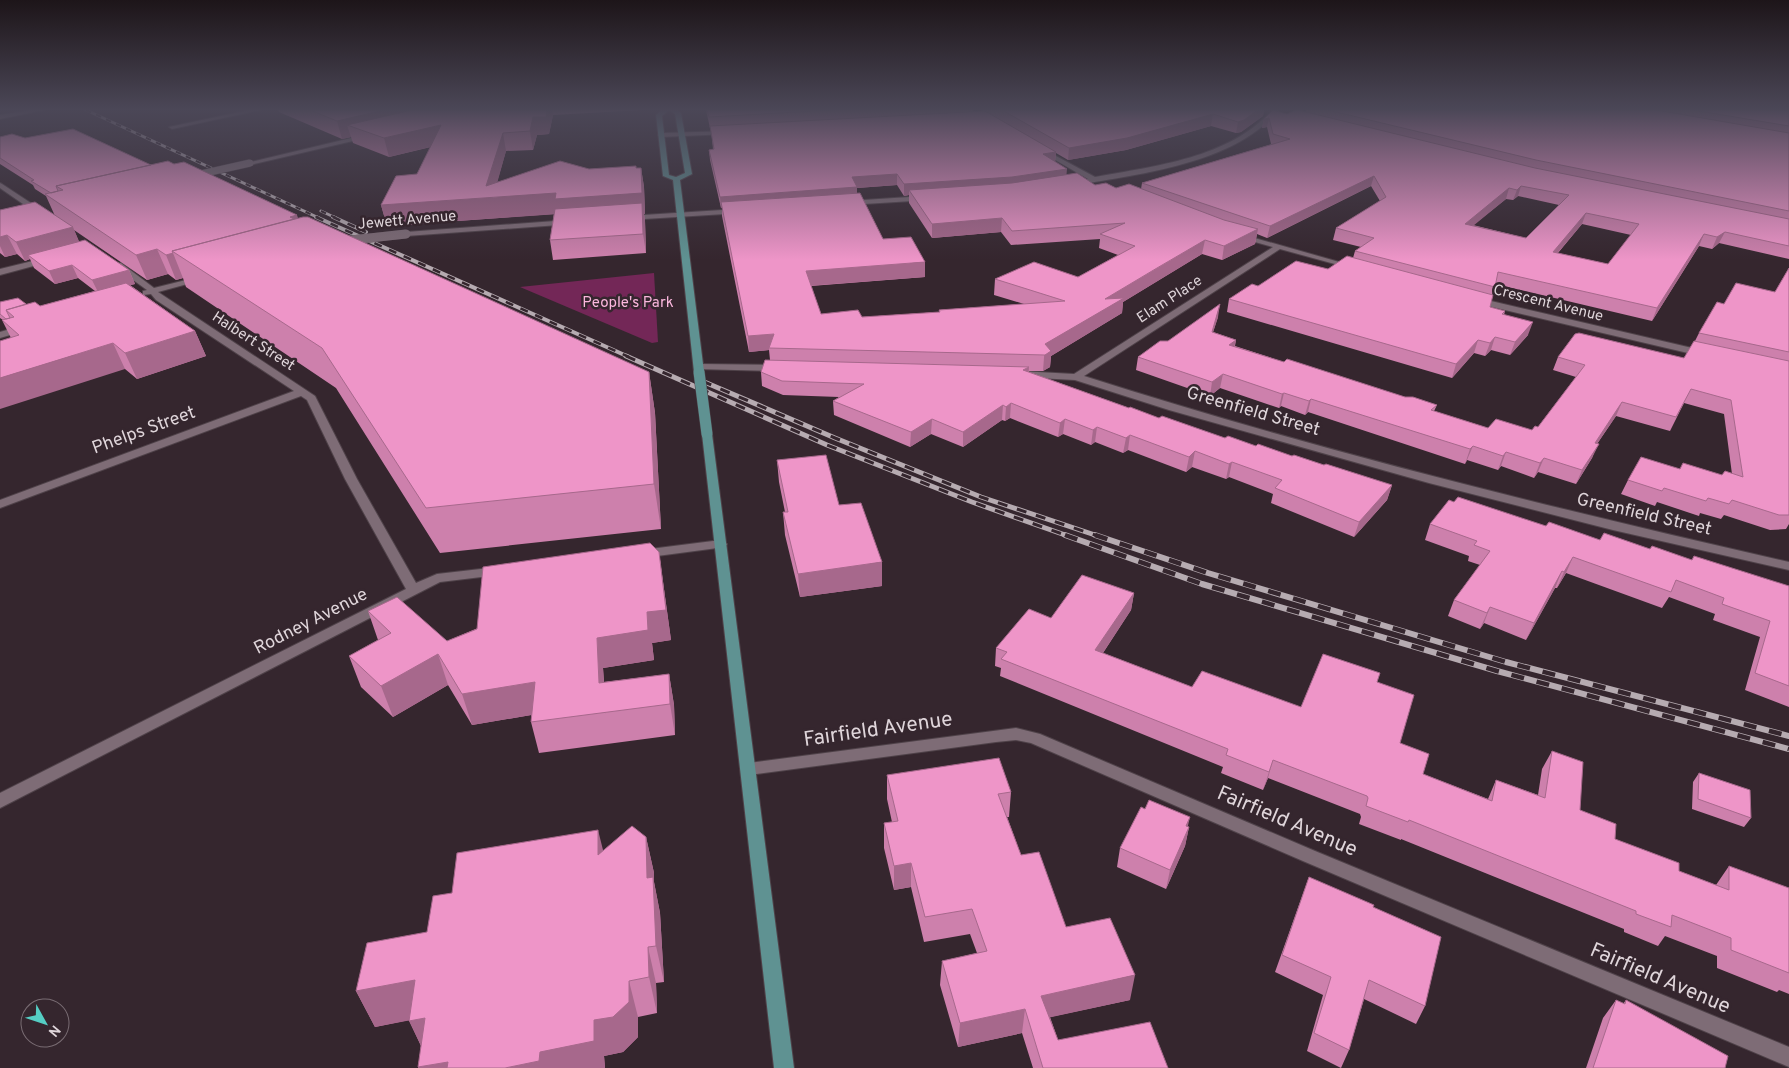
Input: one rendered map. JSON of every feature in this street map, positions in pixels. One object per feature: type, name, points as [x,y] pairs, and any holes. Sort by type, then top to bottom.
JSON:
[{"type":"main road","points":[[664,160],[666,176],[676,179],[689,174],[687,160]]},
{"type":"main road","points":[[676,179],[784,1068]]},
{"type":"street","points":[[180,179],[264,160]]},
{"type":"street","points":[[1059,160],[1105,185]]},
{"type":"street","points":[[1060,186],[1158,166],[1179,160]]},
{"type":"street","points":[[0,185],[44,210],[52,220]]},
{"type":"street","points":[[841,204],[934,197]]},
{"type":"street","points":[[27,214],[44,210]]},
{"type":"street","points":[[620,219],[751,210]]},
{"type":"street","name":"Jewett Avenue","points":[[334,242],[406,234],[582,221]]},
{"type":"street","points":[[1231,232],[1364,270]]},
{"type":"street","name":"Elam Place","points":[[1076,377],[1279,246]]},
{"type":"street","points":[[0,272],[62,256]]},
{"type":"street","name":"Halbert Street","points":[[109,259],[148,286],[159,298],[311,398],[351,479],[413,590]]},
{"type":"street","points":[[137,296],[206,276]]},
{"type":"street","name":"Crescent Avenue","points":[[1465,298],[1716,357]]},
{"type":"street","points":[[0,335],[37,324]]},
{"type":"street","points":[[699,370],[786,368]]},
{"type":"street","name":"Greenfield Street","points":[[1006,374],[1076,377],[1182,410],[1451,486],[1613,526],[1789,566]]},
{"type":"street","name":"Phelps Street","points":[[0,504],[301,392]]},
{"type":"street","points":[[629,555],[721,544]]},
{"type":"street","name":"Rodney Avenue","points":[[0,801],[437,578],[514,569]]},
{"type":"street","name":"Fairfield Avenue","points":[[749,769],[996,736],[1016,734],[1034,738],[1318,860],[1789,1057]]},
{"type":"green space","name":"People's Park","points":[[654,273],[658,342],[652,343],[520,287]]},
{"type":"building","points":[[3,160],[140,160],[151,165],[56,186],[58,191],[51,193],[31,181],[34,180]]},
{"type":"building","points":[[424,160],[494,160],[486,186],[560,161],[589,169],[636,166],[636,168],[641,168],[642,193],[555,199],[556,193],[381,205],[396,176],[417,174]]},
{"type":"building","points":[[711,160],[1052,160],[1067,169],[1012,177],[904,184],[897,174],[852,177],[857,187],[720,197]]},
{"type":"building","points":[[1220,160],[1502,160],[1789,219],[1789,246],[1725,232],[1717,237],[1704,234],[1657,308],[1498,272],[1495,287],[1355,251],[1374,238],[1336,228],[1386,197],[1374,176],[1270,226],[1142,183]],"holes":[[[1521,186],[1569,195],[1526,238],[1465,224],[1509,188],[1517,190]],[[1586,213],[1639,224],[1608,264],[1553,252]]]},
{"type":"building","points":[[1536,160],[1789,160],[1789,211]]},
{"type":"building","points":[[168,161],[174,164],[184,162],[297,215],[290,217],[294,219],[172,251],[173,253],[166,255],[157,249],[136,255],[45,194],[63,190],[56,186]]},
{"type":"building","points":[[1077,173],[1095,185],[1106,183],[1116,188],[1129,184],[1224,220],[1258,229],[1224,246],[1205,240],[1157,268],[1105,299],[1124,298],[1045,344],[1051,351],[1045,355],[769,348],[774,334],[748,336],[721,202],[860,193],[883,239],[911,237],[925,262],[806,271],[821,314],[858,310],[862,317],[940,312],[939,310],[1065,301],[995,279],[1034,262],[1078,277],[1135,246],[1100,234],[1125,223],[1012,231],[1002,218],[932,224],[909,190],[1012,183]]},
{"type":"building","points":[[35,202],[73,227],[16,242],[7,235],[0,237],[0,210]]},
{"type":"building","points":[[642,203],[643,234],[550,240],[555,209]]},
{"type":"building","points":[[308,217],[649,372],[654,484],[426,508],[322,348],[172,251]]},
{"type":"building","points":[[85,240],[129,270],[92,280],[72,265],[49,271],[28,255]]},
{"type":"building","points":[[1347,256],[1493,295],[1490,307],[1505,311],[1502,314],[1533,322],[1515,342],[1495,337],[1490,343],[1478,340],[1456,364],[1229,299],[1252,284],[1258,286],[1296,261],[1328,269]]},
{"type":"building","points":[[1789,268],[1789,352],[1699,333],[1717,302],[1724,304],[1736,283],[1775,292]]},
{"type":"building","points":[[126,283],[195,331],[125,353],[113,343],[0,378],[0,341],[19,335],[2,320],[14,317],[6,310],[35,302],[40,306]]},
{"type":"building","points":[[18,298],[26,304],[6,310],[10,318],[6,319],[0,314],[0,302]]},
{"type":"building","points":[[1220,304],[1212,332],[1236,340],[1229,345],[1284,362],[1287,359],[1405,397],[1413,397],[1437,405],[1431,410],[1488,428],[1496,419],[1532,430],[1535,426],[1538,427],[1585,365],[1558,357],[1575,334],[1579,333],[1684,358],[1694,341],[1789,361],[1789,515],[1779,515],[1732,500],[1729,504],[1708,498],[1706,501],[1664,488],[1662,491],[1628,480],[1641,457],[1680,469],[1683,463],[1722,475],[1725,471],[1743,477],[1731,400],[1691,389],[1676,417],[1622,402],[1595,443],[1599,444],[1582,470],[1544,458],[1540,463],[1506,452],[1503,456],[1473,446],[1470,449],[1311,399],[1309,401],[1282,394],[1223,374],[1212,382],[1138,357],[1160,341],[1168,341]]},
{"type":"building","points":[[765,360],[1029,367],[1023,370],[1159,418],[1162,416],[1225,438],[1228,436],[1256,446],[1258,444],[1292,456],[1326,464],[1392,485],[1359,522],[1275,488],[1282,480],[1232,462],[1229,464],[1195,451],[1189,457],[1130,435],[1126,438],[1097,427],[1093,430],[1065,419],[1060,423],[1011,403],[1006,407],[1003,405],[963,432],[932,419],[911,432],[833,401],[864,384],[782,381],[761,372]]},
{"type":"building","points":[[826,455],[839,505],[861,503],[882,562],[798,574],[783,512],[788,512],[777,460]]},
{"type":"building","points":[[1458,497],[1546,526],[1549,522],[1600,540],[1604,533],[1650,549],[1652,546],[1692,560],[1694,556],[1789,586],[1789,686],[1755,673],[1770,621],[1722,604],[1724,598],[1676,580],[1671,592],[1573,557],[1564,572],[1562,571],[1534,623],[1490,607],[1487,613],[1454,600],[1490,551],[1474,545],[1477,541],[1430,524],[1449,500],[1454,502]]},
{"type":"building","points":[[650,543],[659,552],[666,610],[647,612],[648,630],[597,638],[599,683],[669,674],[670,704],[531,722],[535,682],[462,694],[438,654],[381,686],[349,656],[391,633],[368,611],[397,597],[447,641],[477,629],[483,567]]},
{"type":"building","points":[[1082,575],[1134,593],[1095,650],[1192,687],[1202,671],[1301,707],[1323,654],[1380,673],[1377,682],[1414,695],[1400,743],[1429,754],[1423,774],[1492,801],[1496,780],[1545,798],[1552,751],[1583,762],[1580,810],[1616,824],[1615,839],[1679,863],[1679,871],[1729,890],[1729,866],[1789,888],[1789,973],[1731,950],[1731,938],[1672,915],[1671,927],[1636,914],[1636,911],[1409,820],[1408,822],[1366,806],[1367,796],[1273,760],[1269,772],[1226,755],[1228,749],[1001,659],[1007,652],[996,648],[1029,609],[1051,618]]},
{"type":"building","points":[[999,758],[1011,792],[998,794],[1021,855],[1039,852],[1066,927],[1110,918],[1135,975],[1041,996],[1058,1040],[1150,1022],[1168,1068],[1043,1068],[1025,1009],[960,1023],[942,961],[987,951],[972,909],[925,917],[911,863],[894,866],[884,823],[898,821],[887,775]]},
{"type":"building","points":[[1699,773],[1750,790],[1751,818],[1698,799]]},
{"type":"building","points":[[1149,800],[1190,817],[1186,826],[1189,827],[1170,870],[1120,848],[1141,807],[1145,809]]},
{"type":"building","points":[[632,826],[646,837],[647,878],[653,877],[656,946],[648,947],[649,977],[629,981],[629,1002],[613,1017],[594,1020],[594,1041],[540,1052],[539,1061],[505,1068],[447,1068],[448,1062],[418,1067],[425,1018],[409,1021],[415,980],[356,991],[367,943],[427,932],[433,896],[452,893],[457,853],[598,830],[598,855]]},
{"type":"building","points":[[1309,877],[1441,937],[1425,1006],[1369,980],[1349,1050],[1314,1033],[1331,977],[1282,955]]},
{"type":"building","points":[[1616,1000],[1625,1004],[1626,1000],[1728,1056],[1725,1068],[1593,1068]]},
{"type":"railway","points":[[194,160],[319,218]]},
{"type":"railway","points":[[321,211],[336,218]]},
{"type":"railway","points":[[316,217],[629,357]]},
{"type":"railway","points":[[333,217],[366,232]]},
{"type":"railway","points":[[626,356],[827,445],[972,502],[1068,536]]},
{"type":"railway","points":[[702,381],[835,438],[981,497],[1095,535]]},
{"type":"railway","points":[[1065,535],[1202,584],[1497,671],[1789,749]]},
{"type":"railway","points":[[1095,535],[1208,573],[1506,662],[1789,736]]}]
